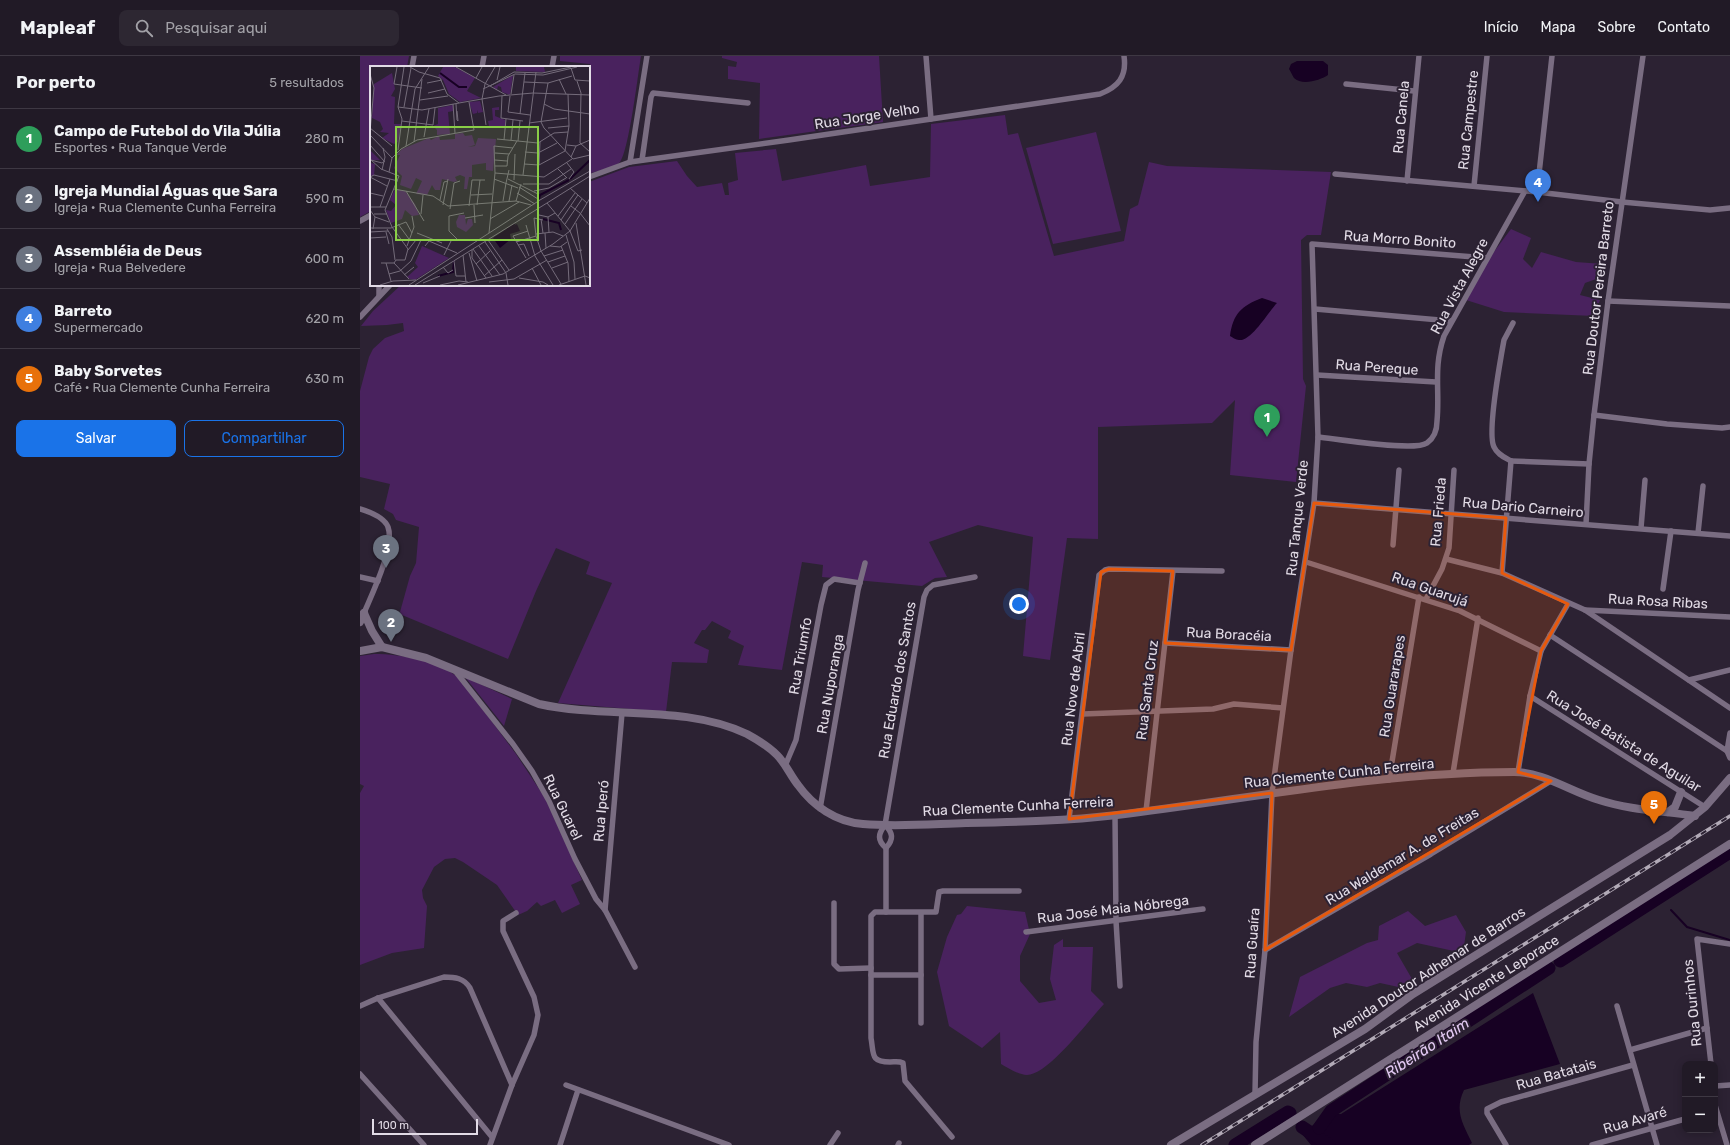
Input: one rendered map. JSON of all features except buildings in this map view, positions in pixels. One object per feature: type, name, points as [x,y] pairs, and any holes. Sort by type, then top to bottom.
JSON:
[{"type":"street","points":[[412,66],[414,56]]},
{"type":"street","points":[[482,66],[484,56]]},
{"type":"street","points":[[552,66],[554,56]]},
{"type":"street","points":[[630,162],[647,56]]},
{"type":"street","points":[[926,56],[931,119]]},
{"type":"street","name":"Rua Jorge Velho","points":[[590,177],[630,162],[642,160],[1100,94],[1112,89],[1122,78],[1124,70],[1124,56]]},
{"type":"street","name":"Rua Canela","points":[[1407,181],[1414,91],[1419,56]]},
{"type":"street","name":"Rua Campestre","points":[[1474,186],[1487,56]]},
{"type":"street","points":[[1537,192],[1552,56]]},
{"type":"street","name":"Rua Doutor Pereira Barreto","points":[[1586,524],[1589,464],[1594,415],[1608,301],[1643,56]]},
{"type":"street","points":[[1346,84],[1414,91]]},
{"type":"street","points":[[642,160],[651,97],[653,93],[748,103]]},
{"type":"street","points":[[1335,174],[1537,192],[1710,210],[1730,208]]},
{"type":"street","name":"Rua Vista Alegre","points":[[1318,437],[1404,446],[1426,444],[1433,437],[1437,421],[1436,382],[1440,347],[1451,321],[1525,191]]},
{"type":"street","points":[[360,221],[370,216]]},
{"type":"street","name":"Rua Morro Bonito","points":[[1312,244],[1487,258]]},
{"type":"street","name":"Rua Tanque Verde","points":[[1272,793],[1291,650],[1306,562],[1314,503],[1318,437],[1312,244]]},
{"type":"street","points":[[379,296],[380,286]]},
{"type":"street","points":[[360,316],[389,286]]},
{"type":"street","points":[[1608,301],[1730,306]]},
{"type":"street","points":[[1315,309],[1451,321]]},
{"type":"street","points":[[1513,323],[1508,331],[1503,345],[1492,427],[1492,442],[1494,448],[1498,453],[1511,461],[1589,464]]},
{"type":"street","name":"Rua Pereque","points":[[1317,375],[1436,382]]},
{"type":"street","points":[[1594,415],[1667,424],[1722,428],[1730,427]]},
{"type":"street","points":[[1502,573],[1511,461]]},
{"type":"street","points":[[1393,545],[1399,470]]},
{"type":"street","name":"Rua Frieda","points":[[1426,599],[1446,559],[1452,514],[1454,470]]},
{"type":"street","points":[[1641,528],[1645,480]]},
{"type":"street","points":[[1698,533],[1703,486]]},
{"type":"street","name":"Rua Dario Carneiro","points":[[1314,503],[1730,536]]},
{"type":"street","points":[[360,509],[378,517],[387,527],[389,540],[385,560],[378,581],[360,622]]},
{"type":"street","points":[[1663,589],[1671,531]]},
{"type":"street","points":[[1446,559],[1502,573],[1568,604],[1585,610],[1730,708]]},
{"type":"street","name":"Rua Guarujá","points":[[1306,562],[1426,599],[1478,618],[1541,651]]},
{"type":"street","name":"Rua Nuporanga","points":[[820,809],[860,583],[865,563]]},
{"type":"street","name":"Rua Nove de Abril","points":[[1069,819],[1083,714],[1098,580],[1101,572],[1109,569],[1173,571]]},
{"type":"street","points":[[1173,571],[1222,572]]},
{"type":"street","name":"Rua Santa Cruz","points":[[1146,811],[1173,571]]},
{"type":"street","points":[[360,576],[378,581]]},
{"type":"street","name":"Rua Eduardo dos Santos","points":[[886,848],[880,842],[879,837],[880,831],[885,825],[924,597],[927,590],[933,585],[975,577]]},
{"type":"street","name":"Rua Triumfo","points":[[786,766],[796,740],[826,585],[831,579],[860,583]]},
{"type":"street","name":"Rua Guararapes","points":[[1389,780],[1418,597]]},
{"type":"street","points":[[1518,772],[1530,696],[1541,651],[1568,604]]},
{"type":"street","name":"Rua Rosa Ribas","points":[[1585,610],[1730,617]]},
{"type":"street","points":[[364,613],[372,631],[382,647]]},
{"type":"street","points":[[1454,773],[1478,618]]},
{"type":"street","points":[[1550,635],[1727,751]]},
{"type":"street","name":"Rua Boracéia","points":[[1165,642],[1291,650]]},
{"type":"street","name":"Rua Clemente Cunha Ferreira","points":[[360,651],[382,647],[426,658],[454,668],[539,704],[557,708],[697,719],[721,724],[761,742],[776,754],[786,766],[798,786],[820,809],[832,815],[859,824],[885,825],[1069,819],[1115,815],[1272,793],[1454,773],[1518,772],[1534,774],[1583,795],[1615,805],[1695,816]]},
{"type":"street","name":"Rua Guarel","points":[[454,668],[532,771],[549,801],[575,859],[596,899],[605,910],[635,967]]},
{"type":"street","points":[[1688,680],[1730,670]]},
{"type":"street","name":"Rua José Batista de Aguilar","points":[[1530,696],[1704,807]]},
{"type":"street","points":[[1083,714],[1213,709],[1234,704],[1283,708]]},
{"type":"street","name":"Rua Iperó","points":[[605,910],[622,713]]},
{"type":"street","points":[[1730,733],[1727,751],[1730,758]]},
{"type":"street","name":"Avenida Doutor Adhemar de Barros","points":[[1172,1145],[1365,1029],[1413,994],[1670,835],[1695,816],[1730,778]]},
{"type":"street","name":"Rua Waldemar A. de Freitas","points":[[1265,950],[1432,854],[1550,781]]},
{"type":"street","points":[[1668,812],[1678,801],[1681,792]]},
{"type":"street","name":"Rua Guaíra","points":[[1255,1094],[1256,1042],[1265,950],[1272,793]]},
{"type":"street","points":[[1115,815],[1116,921],[1120,986]]},
{"type":"street","points":[[885,825],[891,831],[892,837],[891,842],[886,848],[886,912]]},
{"type":"street","name":"Avenida Vicente Leporace","points":[[1255,1145],[1730,844]]},
{"type":"street","points":[[952,1137],[905,1082],[903,1063],[881,1062],[875,1057],[871,1038],[871,916],[875,912],[936,912],[937,895],[942,891],[1019,891]]},
{"type":"street","points":[[834,903],[834,964],[839,969],[871,968]]},
{"type":"street","name":"Rua José Maia Nóbrega","points":[[1026,932],[1203,909]]},
{"type":"street","points":[[490,1145],[512,1085],[534,1035],[538,1014],[534,997],[503,931],[503,921],[516,913]]},
{"type":"street","points":[[921,913],[921,1023]]},
{"type":"street","name":"Rua Ourinhos","points":[[1710,1061],[1697,939],[1730,944]]},
{"type":"street","points":[[871,975],[921,975]]},
{"type":"street","points":[[360,1006],[378,998],[444,977],[455,977],[462,979],[470,988],[512,1085]]},
{"type":"street","points":[[378,998],[492,1137]]},
{"type":"street","points":[[1617,1006],[1657,1145]]},
{"type":"street","points":[[1630,1050],[1707,1028]]},
{"type":"street","name":"Rua Batatais","points":[[1506,1145],[1487,1113],[1487,1108],[1501,1102],[1633,1065]]},
{"type":"street","points":[[360,1074],[424,1145]]},
{"type":"street","points":[[566,1085],[729,1145]]},
{"type":"street","points":[[1718,1086],[1730,1085]]},
{"type":"street","points":[[560,1145],[578,1090]]},
{"type":"street","points":[[1718,1117],[1727,1145]]},
{"type":"street","name":"Rua Avaré","points":[[1592,1145],[1682,1120]]},
{"type":"street","points":[[830,1145],[838,1133]]},
{"type":"highlighted area","points":[[1314,503],[1506,518],[1502,573],[1568,604],[1541,651],[1518,772],[1551,781],[1265,950],[1272,793],[1069,819],[1101,572],[1109,569],[1173,571],[1165,643],[1291,650]]},
{"type":"shaded area","points":[[360,56],[409,56],[407,66],[370,66],[370,212],[360,217]]},
{"type":"shaded area","points":[[560,56],[641,56],[627,143],[618,164],[590,174],[590,64],[560,61]]},
{"type":"shaded area","points":[[722,56],[879,56],[883,122],[759,139],[760,83],[728,79],[728,66],[736,67],[737,62],[722,58]]},
{"type":"shaded area","points":[[1297,61],[1323,61],[1328,65],[1328,75],[1321,79],[1306,82],[1297,80],[1294,78],[1289,69],[1291,64]]},
{"type":"shaded area","points":[[1005,115],[1008,135],[1018,133],[1054,256],[1124,241],[1130,209],[1138,205],[1149,162],[1167,166],[1331,172],[1321,235],[1307,235],[1301,240],[1303,379],[1306,386],[1296,482],[1230,475],[1235,400],[1212,423],[1098,427],[1098,539],[1067,538],[1050,660],[1023,656],[1033,537],[978,525],[929,542],[947,577],[935,578],[922,586],[822,577],[823,565],[802,562],[782,670],[738,665],[744,646],[728,638],[731,631],[712,621],[705,630],[702,630],[694,643],[709,650],[707,663],[672,662],[666,712],[558,703],[612,583],[586,574],[590,562],[556,548],[536,591],[508,659],[402,615],[400,612],[410,576],[416,563],[419,527],[396,520],[393,514],[384,509],[390,484],[360,477],[360,391],[369,357],[373,349],[385,338],[404,331],[403,323],[361,326],[373,311],[400,286],[590,286],[590,182],[629,167],[677,161],[687,176],[697,187],[722,183],[725,195],[729,195],[728,183],[738,180],[735,153],[776,149],[782,181],[866,165],[870,186],[930,177],[931,124]]},
{"type":"shaded area","points":[[1096,132],[1121,231],[1053,244],[1026,148]]},
{"type":"shaded area","points":[[1511,229],[1531,238],[1523,259],[1532,268],[1541,252],[1576,262],[1603,264],[1599,278],[1585,283],[1580,295],[1600,300],[1594,316],[1504,312],[1466,300],[1487,261]]},
{"type":"shaded area","points":[[1262,298],[1277,303],[1260,325],[1244,339],[1239,340],[1230,336],[1233,322],[1239,312],[1249,304]]},
{"type":"shaded area","points":[[374,654],[397,655],[432,663],[453,673],[461,680],[516,754],[545,798],[582,880],[571,885],[580,904],[562,913],[555,900],[541,906],[537,902],[527,911],[518,915],[497,885],[455,858],[445,859],[434,867],[422,890],[423,898],[427,906],[424,948],[392,953],[360,965],[360,793],[364,786],[360,784],[360,656]]},
{"type":"shaded area","points":[[465,677],[512,699],[504,726]]},
{"type":"shaded area","points":[[967,906],[1025,912],[1030,934],[1020,956],[1020,981],[1039,1003],[1056,1000],[1050,979],[1054,945],[1063,939],[1063,947],[1093,947],[1091,991],[1104,1004],[1068,1046],[1057,1057],[1036,1073],[1024,1075],[1001,1064],[1000,1032],[982,1048],[949,1026],[937,972],[947,937],[957,915],[961,914]]},
{"type":"shaded area","points":[[1408,911],[1425,926],[1456,915],[1466,932],[1463,953],[1417,943],[1397,953],[1412,979],[1403,988],[1380,983],[1367,987],[1346,983],[1330,988],[1289,1017],[1300,977],[1367,943],[1378,940],[1379,926]]},
{"type":"shaded area","points":[[1533,993],[1560,1064],[1464,1090],[1461,1098],[1460,1111],[1463,1123],[1472,1143],[1469,1145],[1311,1145],[1302,1134],[1328,1113],[1341,1114]]},
{"type":"waterway","name":"Ribeirão Itaim","points":[[1560,961],[1730,852]]},
{"type":"waterway","points":[[1671,910],[1687,927],[1730,940]]},
{"type":"waterway","name":"Ribeirão Itaim","points":[[1319,1128],[1331,1111],[1549,968]]},
{"type":"waterway","name":"Ribeirão Itaim","points":[[1235,1145],[1288,1112],[1290,1113]]},
{"type":"waterway","name":"Ribeirão Itaim","points":[[1302,1127],[1329,1145]]},
{"type":"railway","points":[[1202,1145],[1730,816]]},
{"type":"place","name":"Barreto","points":[[1538,202]]},
{"type":"place","name":"Campo de Futebol do Vila Júlia","points":[[1267,437]]},
{"type":"place","name":"Assembléia de Deus","points":[[386,568]]},
{"type":"place","name":"Igreja Mundial Águas que Sara","points":[[391,642]]},
{"type":"place","name":"Baby Sorvetes","points":[[1654,824]]}]
